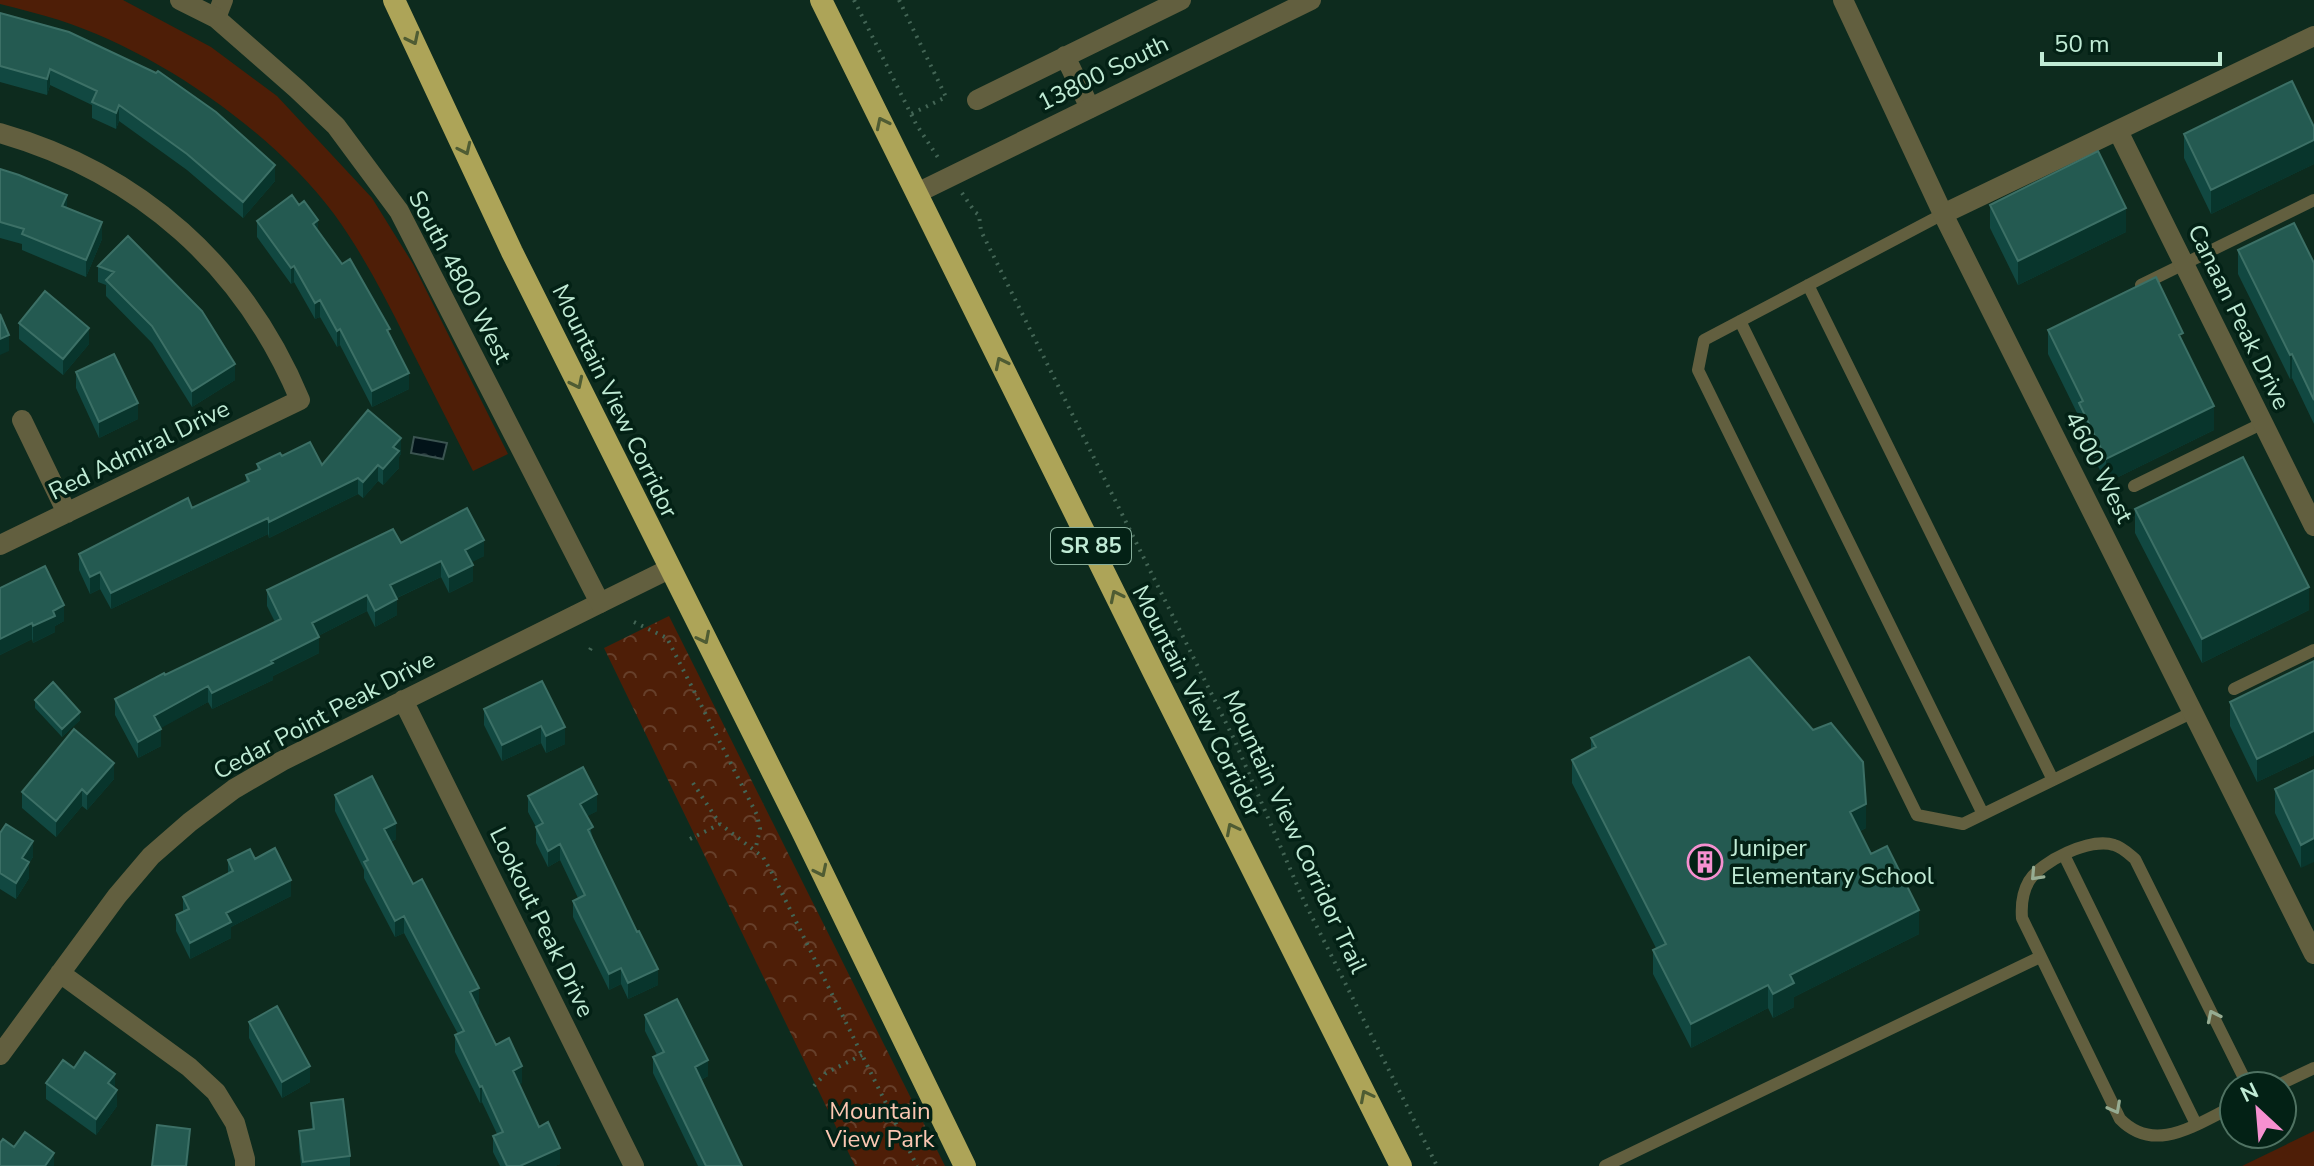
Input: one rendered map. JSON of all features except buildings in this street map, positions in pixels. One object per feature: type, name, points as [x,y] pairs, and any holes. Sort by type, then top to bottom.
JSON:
[{"type":"highway","name":"Mountain View Corridor","points":[[394,0],[512,252],[965,1166]]},
{"type":"highway","name":"Mountain View Corridor","points":[[821,0],[1401,1166]]},
{"type":"street","name":"South 4800 West","points":[[180,0],[220,9],[336,126],[399,211],[600,603]]},
{"type":"street","points":[[977,100],[1181,0]]},
{"type":"street","name":"13800 South","points":[[917,193],[1311,0]]},
{"type":"street","name":"4600 West","points":[[1843,0],[1943,214],[2314,954]]},
{"type":"street","points":[[1943,214],[2314,36]]},
{"type":"street","points":[[1065,56],[1090,108]]},
{"type":"street","name":"Canaan Peak Drive","points":[[2118,131],[2314,526]]},
{"type":"street","name":"Red Admiral Drive","points":[[0,133],[33,142],[76,160],[113,180],[181,230],[208,256],[252,310],[286,366],[300,400],[0,545]]},
{"type":"street","points":[[22,420],[67,513]]},
{"type":"street","name":"Cedar Point Peak Drive","points":[[0,1055],[117,896],[151,856],[234,789],[282,761],[669,569]]},
{"type":"street","name":"Lookout Peak Drive","points":[[403,700],[634,1166]]},
{"type":"street","points":[[60,973],[189,1067],[216,1092],[235,1123],[245,1166]]},
{"type":"lane","points":[[2126,292],[2314,200]]},
{"type":"lane","points":[[1943,214],[1704,340],[1698,370],[1917,815],[1963,824],[2193,712]]},
{"type":"lane","points":[[1808,285],[2053,780]]},
{"type":"lane","points":[[1740,321],[1983,814]]},
{"type":"lane","points":[[2134,486],[2263,423]]},
{"type":"lane","points":[[2234,689],[2314,650]]},
{"type":"lane","points":[[2218,1114],[2171,1135],[2156,1137],[2141,1134],[2120,1119],[2022,918],[2024,891],[2039,868],[2084,846],[2113,844],[2135,859],[2240,1070]]},
{"type":"lane","points":[[2064,855],[2196,1124]]},
{"type":"lane","points":[[1605,1166],[2040,957]]},
{"type":"path","points":[[854,0],[920,131]]},
{"type":"path","points":[[899,0],[946,97],[911,114]]},
{"type":"path","name":"Mountain View Corridor Trail","points":[[975,212],[979,215],[981,231],[1234,739],[1304,901],[1437,1166]]},
{"type":"path","points":[[634,622],[667,638],[757,815],[760,829],[755,851]]},
{"type":"path","points":[[590,650],[593,644]]},
{"type":"path","points":[[693,783],[720,824],[763,857],[917,1166]]},
{"type":"path","points":[[690,839],[720,824]]},
{"type":"path","points":[[814,1086],[826,1073],[862,1055]]},
{"type":"green space","points":[[0,0],[123,0],[211,47],[277,96],[372,198],[413,264],[508,454],[473,471],[355,245],[334,214],[279,153],[210,98],[135,52],[59,20],[0,4]]},
{"type":"green space","name":"Mountain View Park","points":[[669,616],[945,1166],[855,1166],[604,648]]},
{"type":"green space","points":[[2314,1131],[2314,1166],[2242,1166],[2275,1150],[2298,1150],[2298,1139]]},
{"type":"water","points":[[414,437],[447,443],[443,459],[411,453]]},
{"type":"place","name":"Juniper Elementary School","points":[[1705,862]]}]
